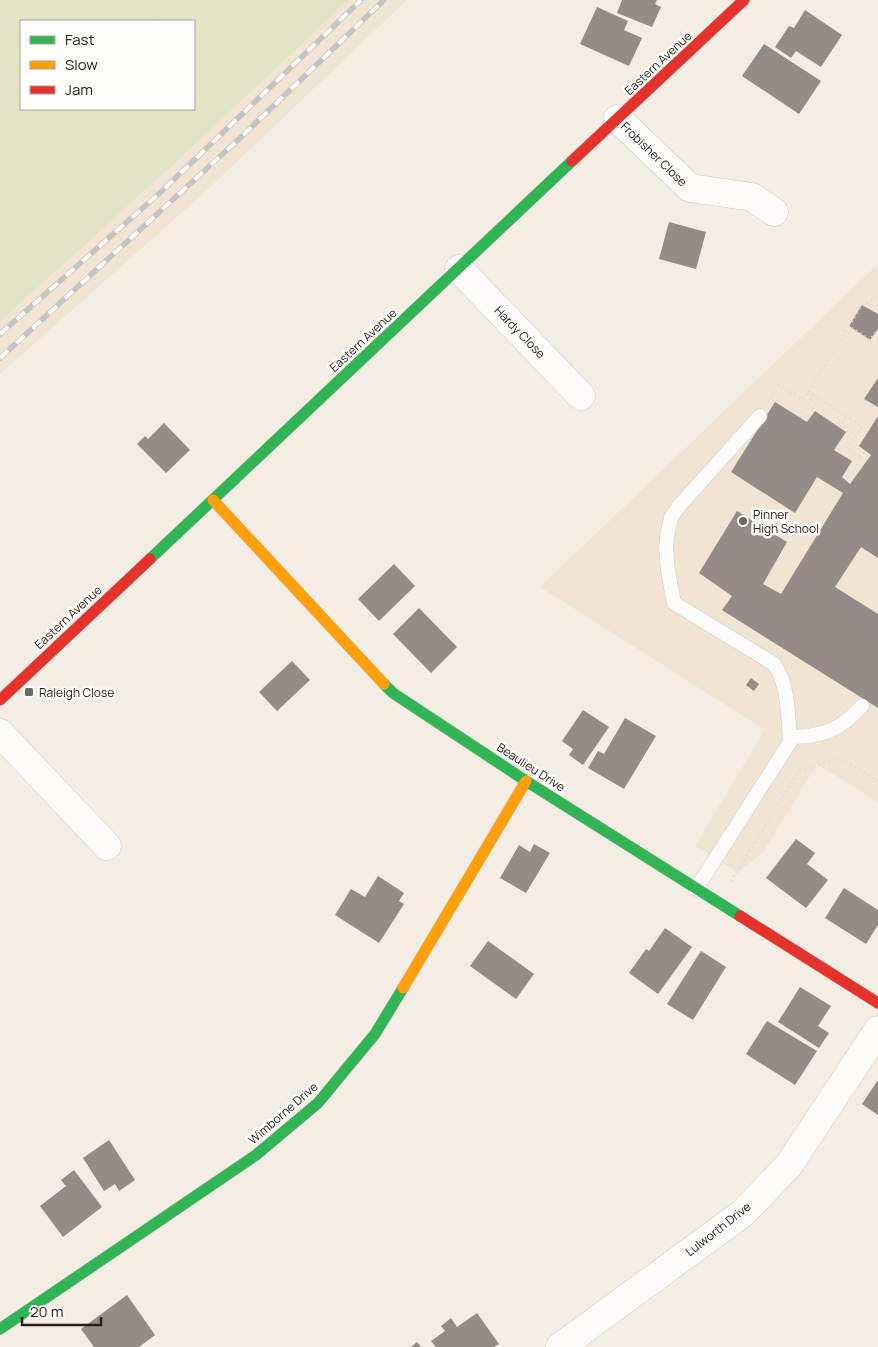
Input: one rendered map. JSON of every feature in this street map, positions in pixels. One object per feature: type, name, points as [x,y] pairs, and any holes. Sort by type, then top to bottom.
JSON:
[{"type":"street","name":"Eastern Avenue","points":[[0,700],[744,0]]},
{"type":"street","name":"Frobisher Close","points":[[618,119],[690,188],[752,197],[774,212]]},
{"type":"street","name":"Hardy Close","points":[[459,269],[581,396]]},
{"type":"street","name":"Beaulieu Drive","points":[[213,500],[393,693],[696,889],[878,1003]]},
{"type":"street","points":[[0,733],[107,846]]},
{"type":"street","name":"Wimborne Drive","points":[[0,1329],[256,1155],[318,1103],[376,1034],[526,780]]},
{"type":"street","name":"Lulworth Drive","points":[[560,1347],[743,1213],[789,1165],[878,1030]]},
{"type":"lane","points":[[760,416],[676,509],[668,531],[668,571],[674,603],[774,664],[779,671],[785,694],[790,742]]},
{"type":"lane","points":[[696,889],[790,742],[794,738],[818,736],[833,730],[851,719],[862,706]]},
{"type":"path","points":[[154,20],[164,0]]},
{"type":"path","points":[[0,256],[92,160],[112,110]]},
{"type":"path","points":[[760,416],[780,385],[803,400],[862,305],[878,297]]},
{"type":"path","points":[[849,326],[870,340],[876,332],[878,333]]},
{"type":"path","points":[[808,392],[862,426],[847,449],[861,458]]},
{"type":"path","points":[[800,417],[814,395]]},
{"type":"path","points":[[840,427],[847,416]]},
{"type":"path","points":[[847,480],[865,451]]},
{"type":"path","points":[[718,902],[799,771],[840,758],[878,781]]},
{"type":"shaded area","points":[[349,0],[407,0],[205,192],[0,374],[0,322],[188,151]]},
{"type":"shaded area","name":"Pinner High School","points":[[878,264],[878,802],[817,764],[762,854],[738,872],[695,846],[765,730],[540,587]]},
{"type":"green space","points":[[0,0],[349,0],[188,151],[0,322]]},
{"type":"building","points":[[622,0],[657,0],[655,4],[661,7],[652,27],[617,13]]},
{"type":"building","points":[[597,7],[628,21],[624,30],[642,38],[629,66],[580,44]]},
{"type":"building","points":[[805,10],[842,35],[821,67],[796,51],[791,58],[775,47],[789,26],[794,28]]},
{"type":"building","points":[[764,44],[821,81],[799,114],[742,76]]},
{"type":"building","points":[[669,222],[706,232],[696,269],[659,259]]},
{"type":"building","points":[[862,305],[878,314],[878,329],[870,340],[849,326]]},
{"type":"building","points":[[878,378],[878,407],[864,399]]},
{"type":"building","name":"Pinner High School","points":[[775,402],[807,422],[815,411],[846,432],[834,450],[852,461],[842,477],[850,484],[871,455],[859,446],[878,416],[878,558],[861,547],[835,587],[878,614],[878,708],[722,610],[732,596],[699,573],[737,511],[787,542],[763,584],[781,594],[843,493],[817,477],[795,513],[731,472]]},
{"type":"building","points":[[164,423],[190,450],[166,473],[137,444],[145,436],[148,439]]},
{"type":"building","points":[[394,564],[415,586],[379,621],[358,599]]},
{"type":"building","points":[[419,608],[457,647],[431,673],[393,634]]},
{"type":"building","points":[[292,661],[310,680],[277,711],[259,692]]},
{"type":"building","points":[[751,678],[759,684],[754,691],[746,685]]},
{"type":"building","points":[[583,710],[609,727],[583,765],[569,755],[573,749],[562,741]]},
{"type":"building","points":[[625,718],[656,736],[624,789],[588,768],[598,751],[604,754]]},
{"type":"building","points":[[796,839],[815,853],[807,864],[828,880],[806,908],[766,878]]},
{"type":"building","points":[[534,844],[550,853],[526,893],[500,878],[519,845],[530,852]]},
{"type":"building","points":[[378,876],[404,893],[399,901],[404,904],[379,943],[335,915],[351,889],[365,897]]},
{"type":"building","points":[[844,888],[878,910],[878,925],[866,944],[825,918]]},
{"type":"building","points":[[665,928],[692,947],[658,994],[629,973],[646,949],[649,951]]},
{"type":"building","points":[[488,941],[534,974],[516,999],[470,966]]},
{"type":"building","points":[[701,951],[726,967],[693,1020],[667,1004]]},
{"type":"building","points":[[800,987],[831,1006],[818,1026],[829,1033],[819,1048],[778,1022]]},
{"type":"building","points":[[767,1021],[817,1051],[795,1085],[746,1054]]},
{"type":"building","points":[[878,1080],[878,1115],[862,1104]]},
{"type":"building","points":[[109,1140],[135,1180],[119,1191],[115,1184],[104,1191],[83,1158]]},
{"type":"building","points":[[74,1170],[102,1207],[63,1237],[40,1206],[66,1186],[61,1180]]},
{"type":"building","points":[[127,1295],[155,1335],[139,1347],[94,1347],[81,1329]]},
{"type":"building","points":[[477,1313],[499,1344],[494,1347],[436,1347],[431,1341],[445,1331],[441,1326],[451,1318],[457,1327]]},
{"type":"building","points":[[417,1342],[421,1347],[411,1347]]},
{"type":"railway","points":[[0,334],[162,191],[361,0]]},
{"type":"railway","points":[[0,358],[239,139],[384,0]]},
{"type":"traffic: fast","points":[[150,559],[572,161]]},
{"type":"traffic: fast","points":[[384,684],[393,693],[526,781],[740,916]]},
{"type":"traffic: fast","points":[[0,1329],[256,1155],[318,1103],[375,1034],[403,988]]},
{"type":"traffic: slow","points":[[213,500],[384,684]]},
{"type":"traffic: slow","points":[[403,988],[526,781]]},
{"type":"traffic: jam","points":[[572,161],[744,0]]},
{"type":"traffic: jam","points":[[0,700],[150,559]]},
{"type":"traffic: jam","points":[[740,916],[878,1003]]},
{"type":"place","name":"Pinner High School","points":[[743,521]]},
{"type":"place","name":"Raleigh Close","points":[[29,692]]}]
